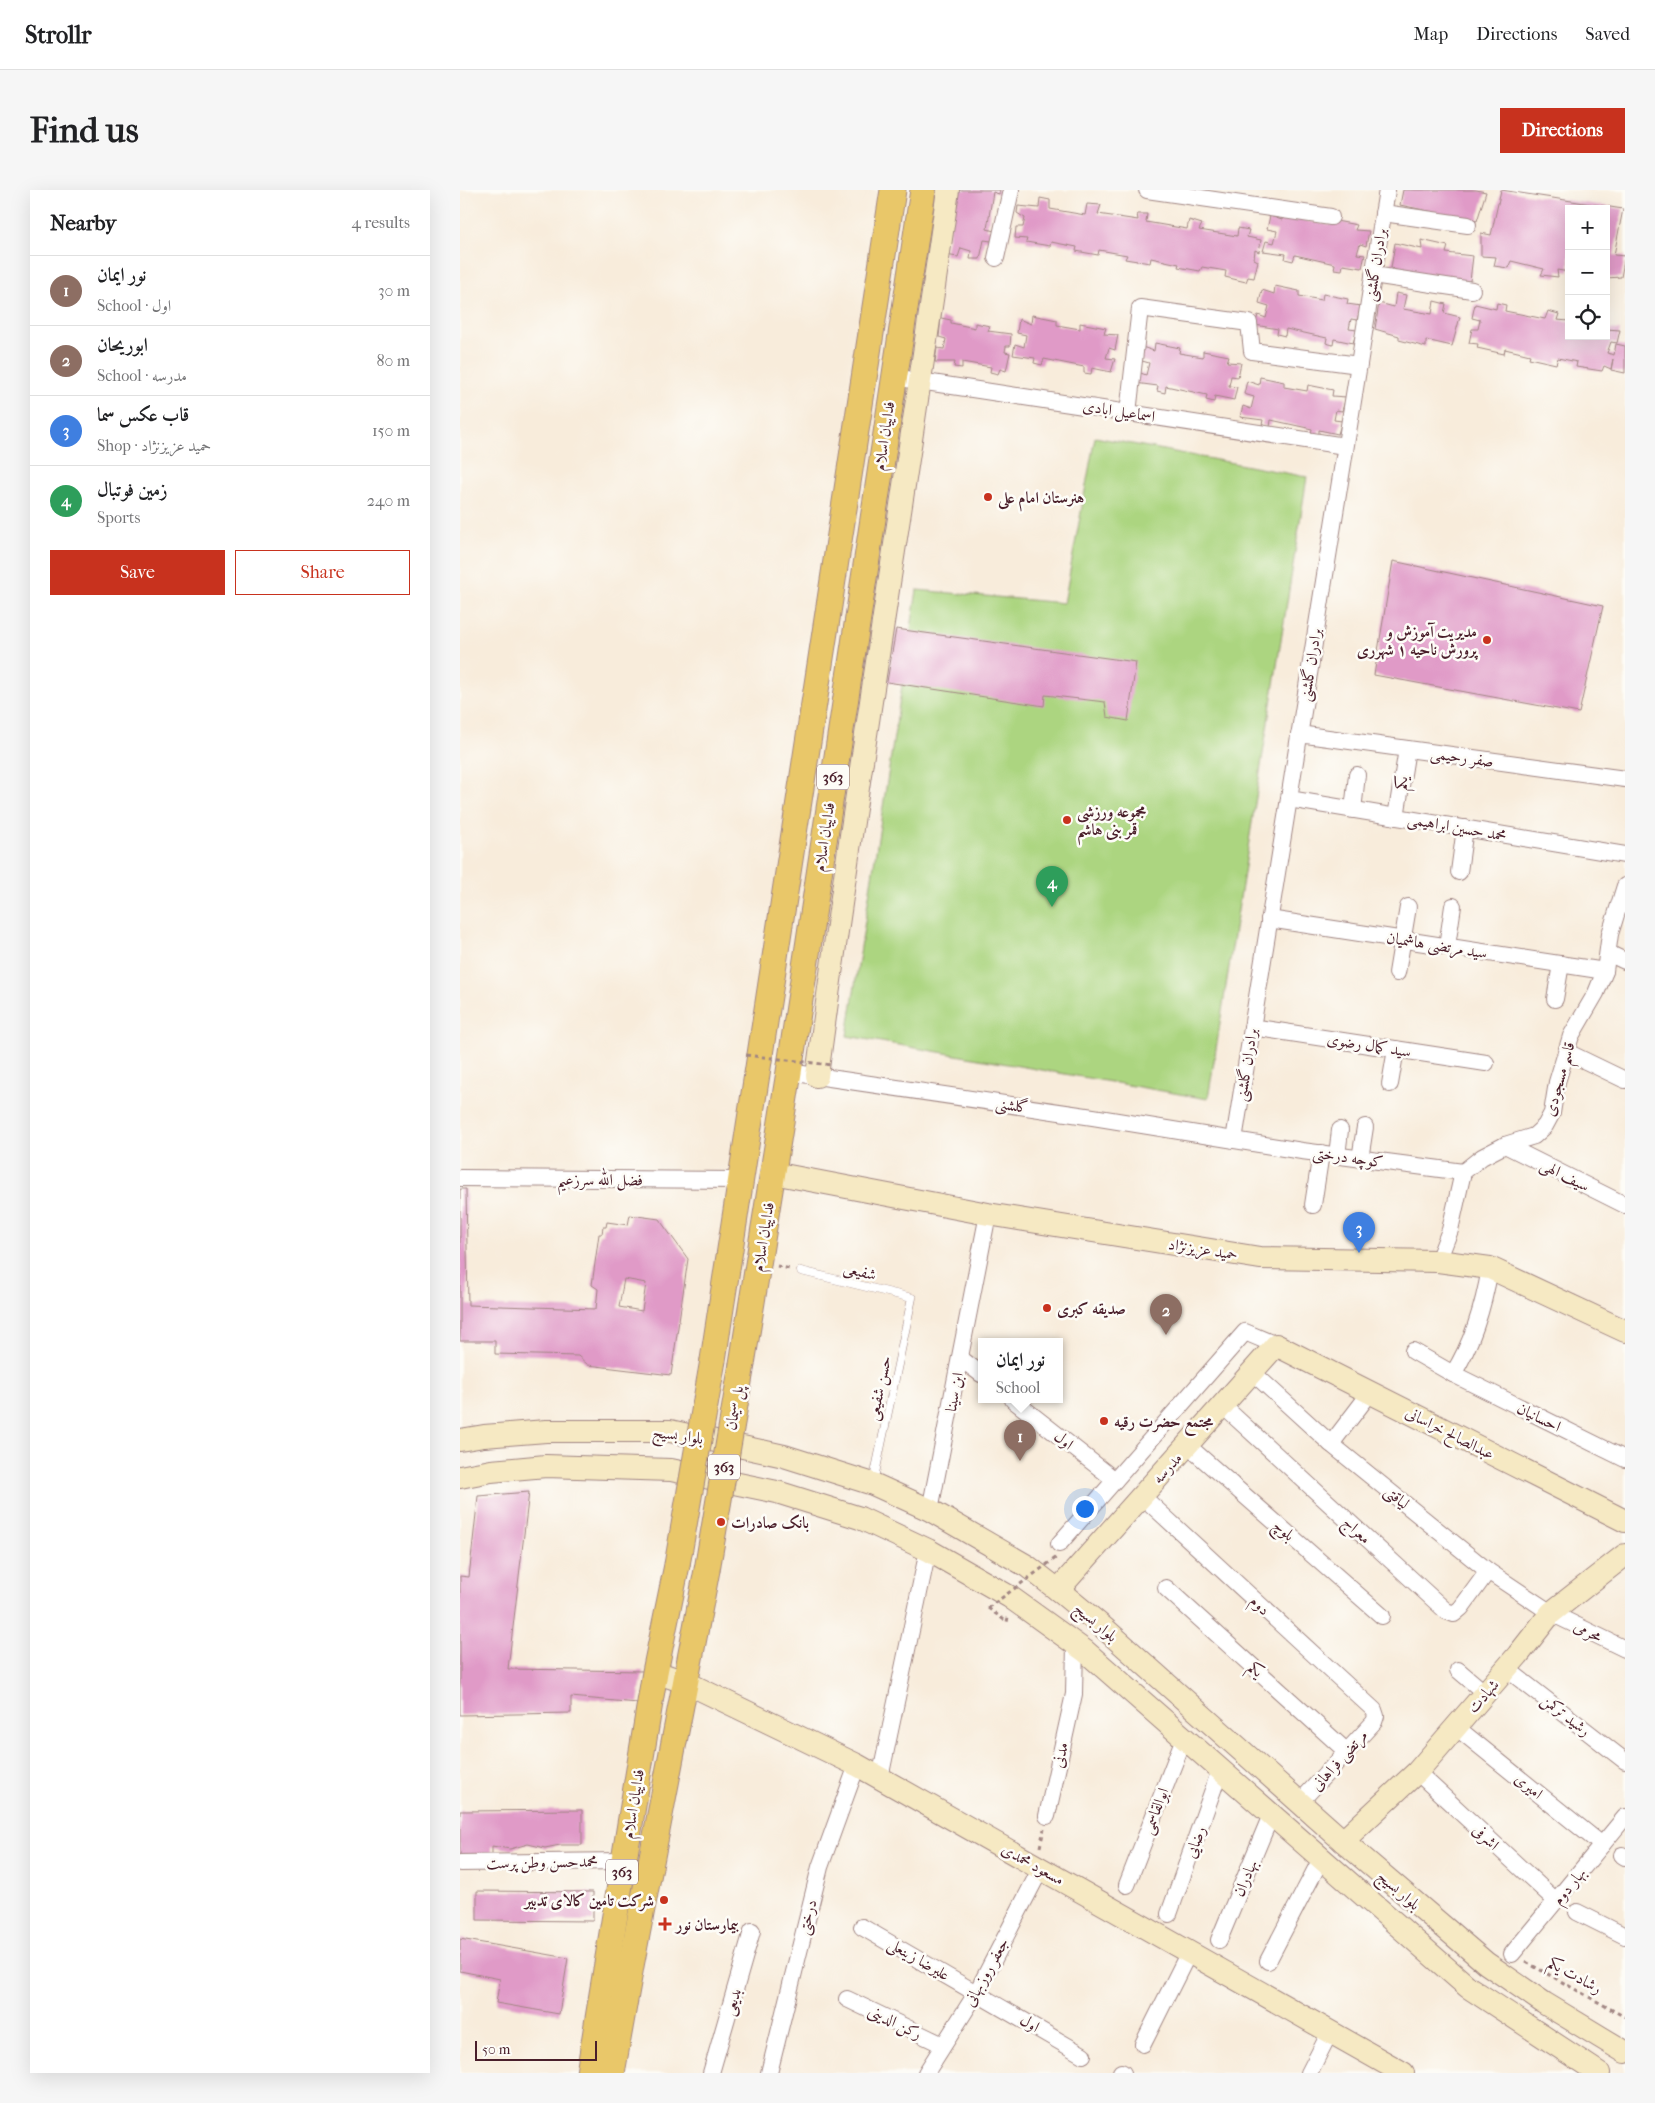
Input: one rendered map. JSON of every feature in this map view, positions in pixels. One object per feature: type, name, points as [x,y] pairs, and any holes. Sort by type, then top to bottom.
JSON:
[{"type":"main road","name":"فداییان اسلام","points":[[713,1360],[893,190]]},
{"type":"main road","name":"فداییان اسلام","points":[[742,1364],[789,1072],[922,190]]},
{"type":"main road","name":"پل سیمان","points":[[677,1565],[713,1360]]},
{"type":"main road","name":"پل سیمان","points":[[707,1570],[742,1364]]},
{"type":"main road","name":"فداییان اسلام","points":[[589,2073],[655,1672],[677,1565]]},
{"type":"main road","name":"فداییان اسلام","points":[[612,2073],[707,1570]]},
{"type":"street","points":[[824,1071],[843,877],[921,382],[948,190]]},
{"type":"street","points":[[996,258],[1011,190]]},
{"type":"street","points":[[1147,190],[1331,217]]},
{"type":"street","name":"برادران گلشنی","points":[[1234,1140],[1387,190]]},
{"type":"street","points":[[1383,212],[1468,225]]},
{"type":"street","points":[[1373,274],[1472,290]]},
{"type":"street","points":[[1128,413],[1140,308],[1249,323],[1252,351],[1358,365]]},
{"type":"street","name":"اسماعیل ابادی","points":[[893,377],[1346,446]]},
{"type":"street","name":"صفر رحیمی","points":[[1299,734],[1625,779]]},
{"type":"street","name":"یکم","points":[[1396,817],[1406,749]]},
{"type":"street","points":[[1353,810],[1358,775]]},
{"type":"street","name":"محمد حسین ابراهیمی","points":[[1289,799],[1625,855]]},
{"type":"street","points":[[1458,872],[1465,828]]},
{"type":"street","name":"قاسم مسجودی","points":[[1463,1172],[1482,1156],[1505,1145],[1534,1136],[1545,1126],[1552,1113],[1557,1082],[1571,1036],[1596,993],[1605,971],[1610,934],[1625,886]]},
{"type":"street","points":[[1447,946],[1453,906]]},
{"type":"street","points":[[1397,973],[1408,907]]},
{"type":"street","name":"سید مرتضی هاشمیان","points":[[1270,919],[1605,971]]},
{"type":"street","points":[[1608,953],[1625,961]]},
{"type":"street","points":[[1555,999],[1560,964]]},
{"type":"street","name":"سید کمال رضوی","points":[[1252,1027],[1486,1063]]},
{"type":"street","points":[[1390,1084],[1396,1049]]},
{"type":"street","points":[[1567,1052],[1625,1080]]},
{"type":"street","name":"گلشنی","points":[[789,1072],[824,1071],[1234,1140]]},
{"type":"street","points":[[1360,1159],[1366,1127]]},
{"type":"street","points":[[1313,1205],[1329,1154],[1340,1130]]},
{"type":"street","name":"کوچه درختی","points":[[1234,1140],[1463,1172]]},
{"type":"street","name":"سیف الهی","points":[[1505,1145],[1625,1205]]},
{"type":"street","points":[[1438,1261],[1450,1230],[1463,1172]]},
{"type":"street","name":"حمید عزیزنژاد","points":[[773,1174],[988,1214],[1260,1258],[1438,1261],[1490,1268],[1625,1330]]},
{"type":"street","name":"فضل الله سرزعیم","points":[[460,1178],[741,1180]]},
{"type":"street","name":"ابن سینا","points":[[930,1510],[988,1214]]},
{"type":"street","points":[[1453,1374],[1464,1353],[1482,1307],[1490,1268]]},
{"type":"street","points":[[1058,1550],[1115,1480],[1245,1332],[1276,1345]]},
{"type":"street","name":"مدرسه","points":[[1058,1590],[1276,1345]]},
{"type":"street","name":"عبدالصالح خراسانی","points":[[1276,1345],[1625,1521]]},
{"type":"street","name":"احسانیان","points":[[1413,1351],[1453,1374],[1625,1459]]},
{"type":"street","points":[[960,1358],[978,1372]]},
{"type":"street","name":"لیاقتی","points":[[1252,1372],[1331,1444],[1488,1571],[1551,1613]]},
{"type":"street","points":[[1331,1444],[1370,1393]]},
{"type":"street","name":"اول","points":[[1018,1403],[1115,1480]]},
{"type":"street","name":"معراج","points":[[1222,1405],[1446,1611],[1454,1614],[1461,1608],[1488,1571]]},
{"type":"street","name":"بلوار بسیج","points":[[460,1440],[546,1431],[670,1431],[784,1456],[873,1484],[930,1510],[1026,1566],[1058,1590],[1111,1634],[1343,1842],[1486,1963],[1573,2021],[1625,2052]]},
{"type":"street","name":"بلوچ","points":[[1187,1445],[1382,1616]]},
{"type":"street","name":"بلوار بسیج","points":[[460,1477],[491,1471],[546,1466],[671,1470],[786,1494],[860,1518],[928,1550],[1010,1597],[1075,1643],[1468,1987],[1599,2073]]},
{"type":"street","name":"دوم","points":[[1142,1496],[1374,1710],[1376,1716]]},
{"type":"street","points":[[880,1778],[928,1550]]},
{"type":"street","name":"شهادت","points":[[1343,1842],[1417,1772],[1507,1669],[1551,1613],[1625,1555]]},
{"type":"street","name":"یکم","points":[[1166,1588],[1346,1751]]},
{"type":"street","name":"محرمی","points":[[1551,1613],[1625,1649]]},
{"type":"street","name":"مدنی","points":[[1046,1816],[1074,1694],[1075,1643]]},
{"type":"street","name":"رشید ترکمن","points":[[1507,1669],[1625,1761]]},
{"type":"street","points":[[1458,1670],[1485,1693]]},
{"type":"street","name":"مسعود محمدی","points":[[655,1672],[685,1682],[857,1765],[1403,2073]]},
{"type":"street","name":"مرتضی فراهانی","points":[[1300,1802],[1374,1722],[1376,1716]]},
{"type":"street","name":"امیری","points":[[1456,1727],[1602,1845]]},
{"type":"street","name":"ابوالقاسمی","points":[[1127,1885],[1184,1738]]},
{"type":"street","name":"درختی","points":[[769,2073],[820,1867],[857,1765]]},
{"type":"street","name":"رضایی","points":[[1169,1914],[1220,1770]]},
{"type":"street","name":"اشرفی","points":[[1417,1772],[1556,1901]]},
{"type":"street","name":"بهادران","points":[[1219,1940],[1271,1815]]},
{"type":"street","name":"بهار دوم","points":[[1512,1954],[1625,1817]]},
{"type":"street","points":[[1268,1961],[1321,1859]]},
{"type":"street","name":"محمدحسن وطن پرست","points":[[460,1863],[624,1862]]},
{"type":"street","name":"جعفر روزبهانی","points":[[926,2073],[977,1992],[1038,1867]]},
{"type":"street","points":[[1577,1912],[1625,1936]]},
{"type":"street","name":"علیرضا زینعلی","points":[[862,1926],[977,1992]]},
{"type":"street","name":"بدیعی","points":[[711,2073],[752,1931]]},
{"type":"street","points":[[1143,2044],[1189,1952]]},
{"type":"street","name":"اول","points":[[977,1992],[1083,2055]]},
{"type":"street","name":"رکن الدینی","points":[[847,1999],[943,2045]]},
{"type":"street","points":[[1573,2021],[1601,2035],[1625,2043]]},
{"type":"street","points":[[1309,2073],[1330,2032]]},
{"type":"lane","name":"شفیعی","points":[[801,1270],[912,1298]]},
{"type":"lane","name":"حسن شفیعی","points":[[873,1484],[912,1298]]},
{"type":"path","points":[[746,1055],[824,1071]]},
{"type":"path","points":[[1007,1622],[988,1608],[1058,1550]]},
{"type":"path","points":[[1038,1867],[1046,1816]]},
{"type":"path","name":"رشادت یکم","points":[[1512,1954],[1625,2018]]},
{"type":"green space","name":"مجموعه ورزشی قمر بنی هاشم","points":[[1095,437],[1307,477],[1208,1099],[847,1036],[917,590],[1064,603]]},
{"type":"building","points":[[957,190],[1000,190],[999,194],[993,192],[987,229],[994,231],[991,241],[984,240],[980,259],[970,259],[971,251],[961,248],[958,257],[945,255]]},
{"type":"building","points":[[1403,190],[1476,190],[1486,192],[1477,221],[1400,205]]},
{"type":"building","points":[[1501,190],[1597,205],[1565,205],[1565,271],[1557,270],[1558,277],[1541,275],[1544,269],[1511,261],[1508,268],[1494,266],[1496,257],[1481,256],[1481,233],[1491,235]]},
{"type":"building","points":[[1040,198],[1050,200],[1050,209],[1085,215],[1087,204],[1101,205],[1098,214],[1138,220],[1137,214],[1147,214],[1146,222],[1187,229],[1189,220],[1202,224],[1199,230],[1237,236],[1238,228],[1249,230],[1247,237],[1261,240],[1259,252],[1255,250],[1254,259],[1258,261],[1254,278],[1248,277],[1246,282],[1225,277],[1226,271],[1202,267],[1200,271],[1178,267],[1179,264],[1151,258],[1150,263],[1125,259],[1127,255],[1099,250],[1098,255],[1076,251],[1077,247],[1051,242],[1050,246],[1026,242],[1027,239],[1015,238],[1016,227],[1023,227],[1025,218],[1017,213],[1018,206],[1039,208]]},
{"type":"building","points":[[1610,207],[1623,209],[1614,255],[1625,256],[1621,277],[1610,278]]},
{"type":"building","points":[[1283,212],[1307,221],[1331,225],[1331,220],[1357,225],[1355,230],[1369,231],[1366,246],[1360,244],[1357,254],[1365,255],[1362,268],[1343,265],[1342,270],[1334,269],[1335,264],[1295,255],[1293,261],[1285,259],[1286,254],[1263,251],[1266,241],[1274,243],[1277,231],[1267,229],[1270,216],[1282,220]]},
{"type":"building","points":[[1421,240],[1448,246],[1446,253],[1473,256],[1470,281],[1453,281],[1406,274],[1391,268],[1395,243],[1422,249]]},
{"type":"building","points":[[1275,286],[1299,291],[1299,296],[1322,300],[1323,294],[1348,299],[1347,304],[1361,306],[1357,320],[1351,319],[1349,329],[1357,330],[1353,343],[1334,339],[1333,345],[1326,343],[1327,338],[1286,329],[1285,336],[1277,334],[1278,329],[1255,325],[1258,315],[1266,318],[1269,306],[1259,303],[1262,290],[1274,294]]},
{"type":"building","points":[[1396,293],[1406,295],[1403,309],[1432,314],[1434,301],[1446,304],[1444,313],[1460,317],[1452,346],[1426,340],[1426,347],[1399,340],[1399,336],[1375,329],[1379,303],[1394,307]]},
{"type":"building","points":[[1497,303],[1506,305],[1505,311],[1545,319],[1548,311],[1559,314],[1557,320],[1565,321],[1565,340],[1610,340],[1610,329],[1620,330],[1617,343],[1611,342],[1607,353],[1614,355],[1616,344],[1625,346],[1625,373],[1611,370],[1613,359],[1611,369],[1604,366],[1602,371],[1576,367],[1577,362],[1558,358],[1556,364],[1529,358],[1530,355],[1505,349],[1504,354],[1477,348],[1478,344],[1469,343],[1472,329],[1478,329],[1480,320],[1472,318],[1475,304],[1496,309]]},
{"type":"building","points":[[1032,315],[1057,320],[1057,325],[1080,329],[1080,323],[1106,328],[1104,334],[1118,335],[1115,350],[1109,348],[1106,358],[1115,359],[1111,372],[1092,368],[1091,374],[1084,373],[1084,367],[1044,359],[1042,365],[1034,363],[1035,358],[1013,355],[1015,344],[1024,347],[1026,335],[1017,333],[1019,319],[1031,324]]},
{"type":"building","points":[[941,318],[951,320],[951,323],[975,328],[975,323],[990,326],[988,331],[1011,334],[1010,346],[1006,346],[1005,352],[1010,353],[1006,371],[1000,369],[998,374],[990,372],[991,367],[962,362],[962,368],[954,367],[955,362],[935,362],[937,348],[944,349],[946,339],[939,337]]},
{"type":"building","points":[[1155,343],[1180,348],[1179,353],[1203,357],[1203,351],[1229,356],[1227,362],[1241,363],[1238,377],[1231,376],[1229,386],[1237,387],[1234,400],[1215,396],[1214,402],[1206,400],[1207,395],[1166,386],[1165,393],[1157,391],[1158,386],[1135,383],[1138,372],[1146,375],[1149,363],[1139,360],[1142,347],[1154,351]]},
{"type":"building","points":[[1260,377],[1284,382],[1284,387],[1307,391],[1308,385],[1333,390],[1332,396],[1346,397],[1342,411],[1336,410],[1334,420],[1342,421],[1338,434],[1319,430],[1319,436],[1311,434],[1312,429],[1271,420],[1270,427],[1262,425],[1263,420],[1240,417],[1243,406],[1251,409],[1254,397],[1244,394],[1247,381],[1259,385]]},
{"type":"building","name":"مدیریت آموزش و پرورش ناحیه ۱ شهرری","points":[[1393,561],[1603,606],[1579,713],[1374,675]]},
{"type":"building","points":[[896,629],[1136,662],[1128,721],[1107,717],[1105,702],[1045,695],[1044,706],[887,682]]},
{"type":"building","points":[[460,1189],[466,1189],[468,1305],[596,1309],[598,1289],[592,1285],[599,1234],[602,1234],[603,1227],[606,1227],[607,1222],[628,1225],[630,1215],[659,1219],[688,1259],[671,1375],[588,1365],[578,1356],[495,1354],[495,1341],[460,1341]],"holes":[[[624,1279],[646,1283],[642,1311],[619,1307]]]},
{"type":"building","points":[[529,1492],[508,1669],[643,1671],[638,1703],[571,1697],[571,1713],[460,1715],[460,1576],[469,1577],[478,1496]]},
{"type":"building","points":[[582,1810],[582,1845],[560,1845],[545,1848],[528,1844],[510,1849],[492,1846],[492,1860],[460,1860],[460,1811]]},
{"type":"building","points":[[477,1891],[593,1892],[593,1921],[477,1920]]},
{"type":"building","points":[[460,1939],[568,1958],[559,2014],[496,2003],[500,1979],[460,1971]]},
{"type":"place","name":"هنرستان امام علی","points":[[988,497]]},
{"type":"place","name":"مدیریت آموزش و پرورش ناحیه ۱ شهرری","points":[[1487,640]]},
{"type":"place","name":"مجموعه ورزشی قمر بنی هاشم","points":[[1067,820]]},
{"type":"place","name":"زمین فوتبال","points":[[1052,907]]},
{"type":"place","name":"قاب عکس سما","points":[[1359,1253]]},
{"type":"place","name":"صدیقه کبری","points":[[1047,1308]]},
{"type":"place","name":"ابوریحان","points":[[1166,1335]]},
{"type":"place","name":"مجتمع حضرت رقیه","points":[[1104,1421]]},
{"type":"place","name":"نور ایمان","points":[[1020,1461]]},
{"type":"place","name":"بانک صادرات","points":[[721,1522]]},
{"type":"place","name":"شرکت تامین کالای تدبیر","points":[[664,1900]]},
{"type":"place","name":"بیمارستان نور","points":[[665,1924]]}]
